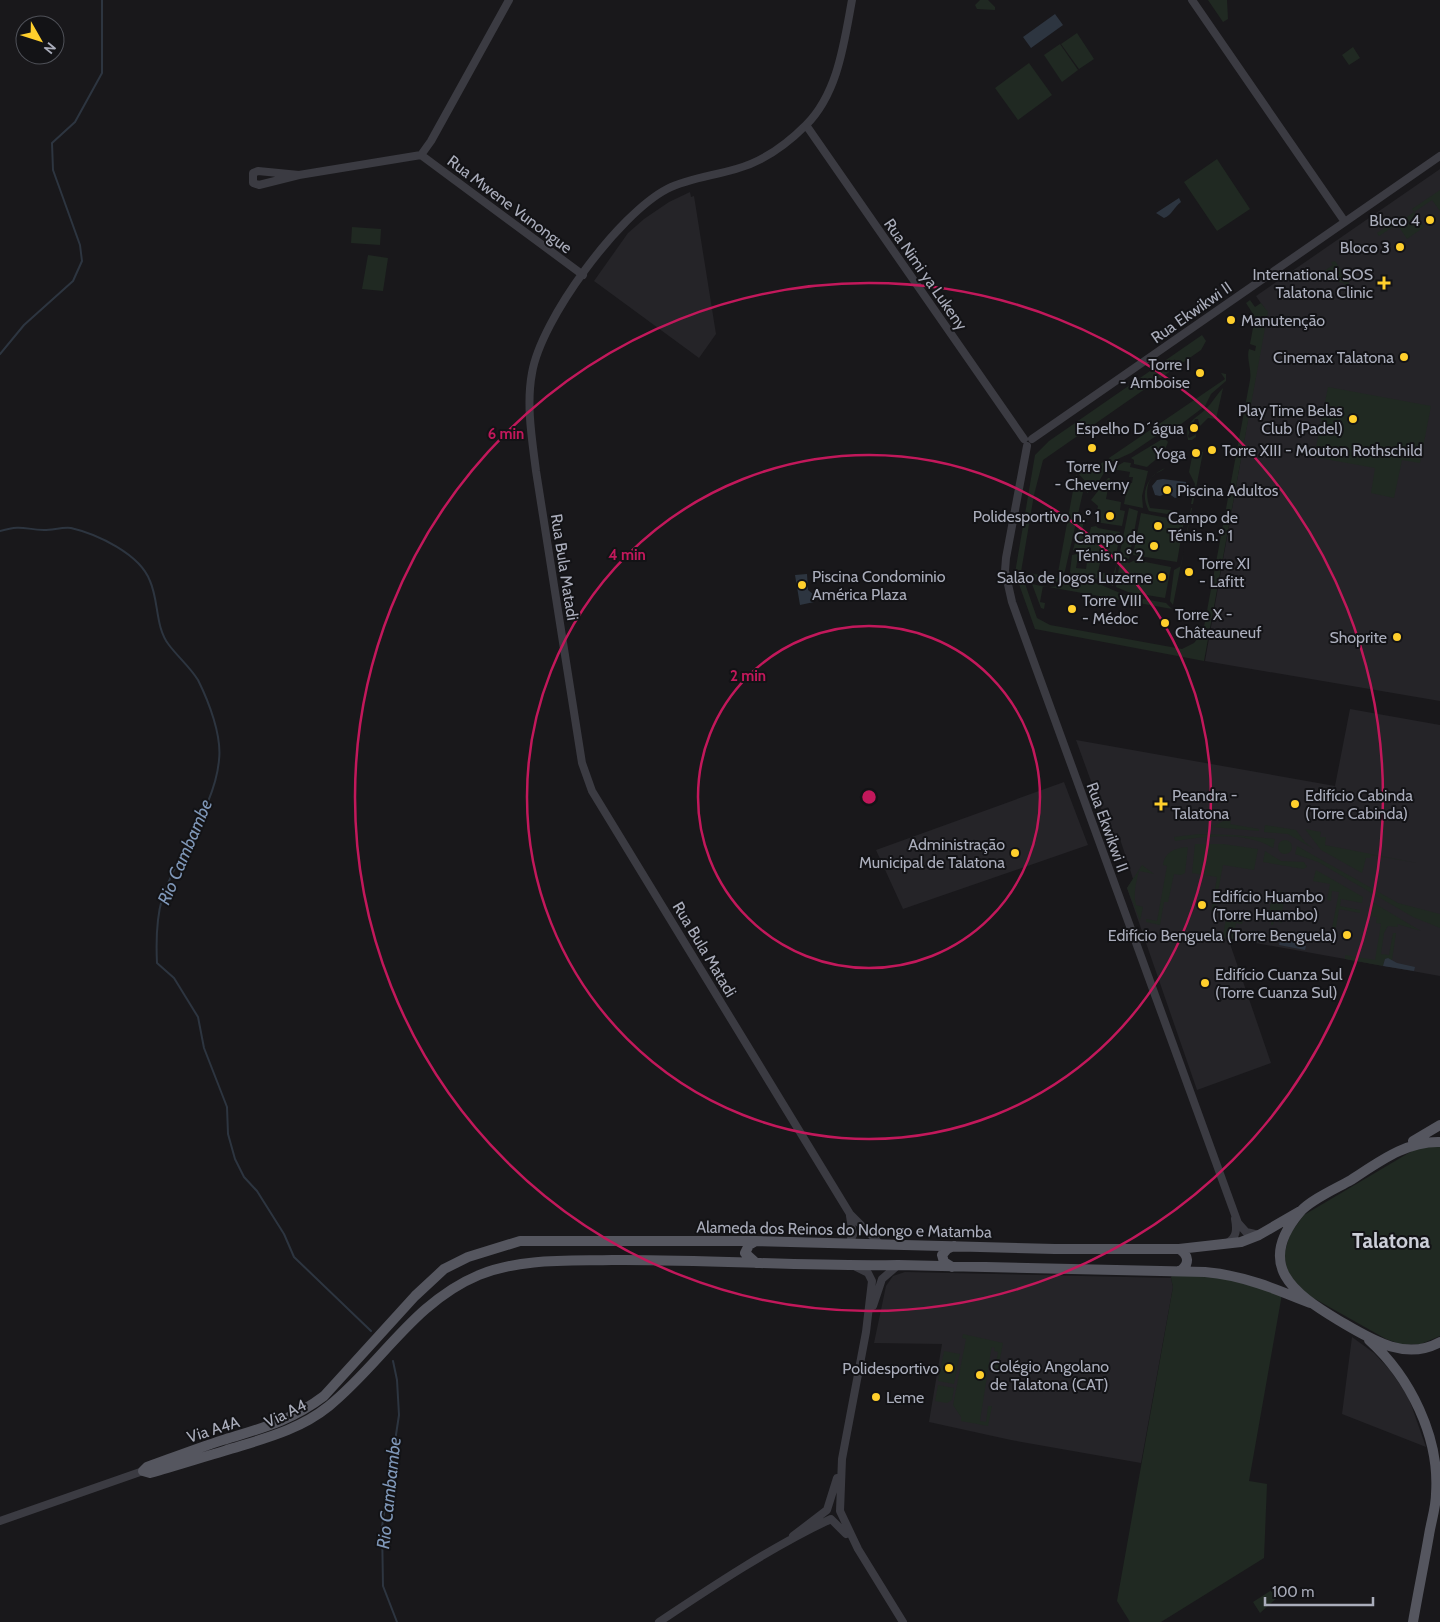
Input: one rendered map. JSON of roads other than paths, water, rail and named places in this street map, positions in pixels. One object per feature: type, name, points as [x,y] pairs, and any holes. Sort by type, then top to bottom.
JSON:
[{"type":"main road","points":[[1402,1149],[1440,1125]]},
{"type":"main road","points":[[1402,1149],[1426,1141],[1440,1142]]},
{"type":"main road","name":"Alameda dos Reinos do Ndongo e Matamba","points":[[400,1312],[444,1269],[468,1257],[520,1241],[756,1241],[1055,1249],[1179,1249],[1220,1246],[1260,1236],[1402,1149]]},
{"type":"main road","points":[[1302,1210],[1282,1241],[1281,1260],[1287,1281],[1310,1303]]},
{"type":"main road","points":[[520,1241],[512,1250],[513,1255],[520,1263],[654,1260],[852,1266],[898,1265],[1216,1272],[1245,1278],[1276,1288],[1310,1303],[1360,1333],[1396,1349],[1406,1351],[1426,1348],[1440,1342]]},
{"type":"main road","points":[[756,1241],[749,1245],[745,1253],[756,1263]]},
{"type":"main road","points":[[952,1267],[944,1262],[942,1256],[947,1249],[955,1246]]},
{"type":"main road","points":[[1179,1249],[1186,1255],[1188,1260],[1185,1267],[1180,1270]]},
{"type":"main road","name":"Via A4","points":[[144,1471],[150,1473],[286,1432],[322,1411],[352,1384],[426,1307],[457,1286],[501,1267],[520,1263]]},
{"type":"main road","name":"Via A4A","points":[[144,1471],[147,1467],[288,1419],[324,1396],[400,1312]]},
{"type":"main road","points":[[1360,1333],[1398,1370],[1418,1406],[1433,1458],[1436,1493]]},
{"type":"main road","points":[[1413,1622],[1440,1476]]},
{"type":"street","points":[[299,175],[258,171],[253,173],[252,178],[253,183],[259,185],[299,175],[421,155],[509,0]]},
{"type":"street","name":"Rua Bula Matadi","points":[[852,0],[837,70],[827,94],[806,125],[785,144],[763,158],[737,169],[687,181],[667,189],[641,206],[618,228],[557,312],[540,343],[531,376],[530,423],[582,764],[592,791],[850,1214],[879,1243]]},
{"type":"street","points":[[1192,0],[1344,222]]},
{"type":"street","name":"Rua Nimi ya Lukeny","points":[[806,125],[1027,441]]},
{"type":"street","name":"Rua Mwene Vunongue","points":[[421,155],[583,275]]},
{"type":"street","name":"Rua Ekwikwi II","points":[[1260,1236],[1253,1235],[1241,1228],[1234,1210],[1012,602],[1005,571],[1006,558],[1027,441],[1440,156]]},
{"type":"street","name":"Rua Ekwikwi II","points":[[1220,1246],[1230,1242],[1236,1234],[1234,1210]]},
{"type":"street","name":"Rua Bula Matadi","points":[[849,1243],[853,1235],[850,1214]]},
{"type":"street","points":[[867,1324],[882,1278],[898,1265]]},
{"type":"street","points":[[852,1266],[864,1270],[872,1281],[867,1324],[842,1459],[827,1510],[827,1516],[832,1519],[858,1549]]},
{"type":"street","points":[[659,1622],[772,1552],[837,1518],[840,1511],[842,1459]]},
{"type":"street","points":[[0,1521],[144,1471]]},
{"type":"street","points":[[772,1552],[835,1506],[840,1511],[858,1549],[903,1622]]},
{"type":"waterway","name":"Rio Cambambe","points":[[0,354],[24,325],[73,281],[82,261],[80,245],[53,170],[52,143],[75,122],[102,73],[102,0]]},
{"type":"waterway","name":"Rio Cambambe","points":[[0,531],[18,528],[44,530],[71,528],[105,540],[127,554],[145,571],[150,581],[161,630],[165,638],[198,680],[217,730],[219,760],[210,796],[168,882],[162,899],[157,931],[157,963],[174,978],[198,1017],[204,1048],[227,1107],[228,1134],[235,1159],[244,1177],[257,1191],[284,1234],[294,1257],[371,1331]]},
{"type":"waterway","name":"Rio Cambambe","points":[[393,1361],[397,1380],[399,1415],[382,1527],[383,1586],[397,1622]]},
{"type":"place","name":"Bloco 4","points":[[1430,220]]},
{"type":"place","name":"Bloco 3","points":[[1400,247]]},
{"type":"place","name":"International SOS Talatona Clinic","points":[[1384,283]]},
{"type":"place","name":"Manutenção","points":[[1231,320]]},
{"type":"place","name":"Cinemax Talatona","points":[[1404,357]]},
{"type":"place","name":"Torre I - Amboise","points":[[1200,373]]},
{"type":"place","name":"Play Time Belas Club (Padel)","points":[[1353,419]]},
{"type":"place","name":"Espelho D´água","points":[[1194,428]]},
{"type":"place","name":"Torre IV - Cheverny","points":[[1092,448]]},
{"type":"place","name":"Torre XIII - Mouton Rothschild","points":[[1212,450]]},
{"type":"place","name":"Yoga","points":[[1196,453]]},
{"type":"place","name":"Piscina Adultos","points":[[1167,490]]},
{"type":"place","name":"Polidesportivo n.º 1","points":[[1110,516]]},
{"type":"place","name":"Campo de Ténis n.º 1","points":[[1158,526]]},
{"type":"place","name":"Campo de Ténis n.º 2","points":[[1154,546]]},
{"type":"place","name":"Torre XI - Lafitt","points":[[1189,572]]},
{"type":"place","name":"Salão de Jogos Luzerne","points":[[1162,577]]},
{"type":"place","name":"Piscina Condominio América Plaza","points":[[802,585]]},
{"type":"place","name":"Torre VIII - Médoc","points":[[1072,609]]},
{"type":"place","name":"Torre X - Châteauneuf","points":[[1165,623]]},
{"type":"place","name":"Shoprite","points":[[1397,637]]},
{"type":"place","name":"Peandra - Talatona","points":[[1161,804]]},
{"type":"place","name":"Edifício Cabinda (Torre Cabinda)","points":[[1295,804]]},
{"type":"place","name":"Administração Municipal de Talatona","points":[[1015,853]]},
{"type":"place","name":"Edifício Huambo (Torre Huambo)","points":[[1202,905]]},
{"type":"place","name":"Edifício Benguela (Torre Benguela)","points":[[1347,935]]},
{"type":"place","name":"Edifício Cuanza Sul (Torre Cuanza Sul)","points":[[1205,983]]},
{"type":"place","name":"Polidesportivo","points":[[949,1368]]},
{"type":"place","name":"Colégio Angolano de Talatona (CAT)","points":[[980,1375]]},
{"type":"place","name":"Leme","points":[[876,1397]]},
{"type":"district","name":"Talatona","points":[[1391,1241]]}]
